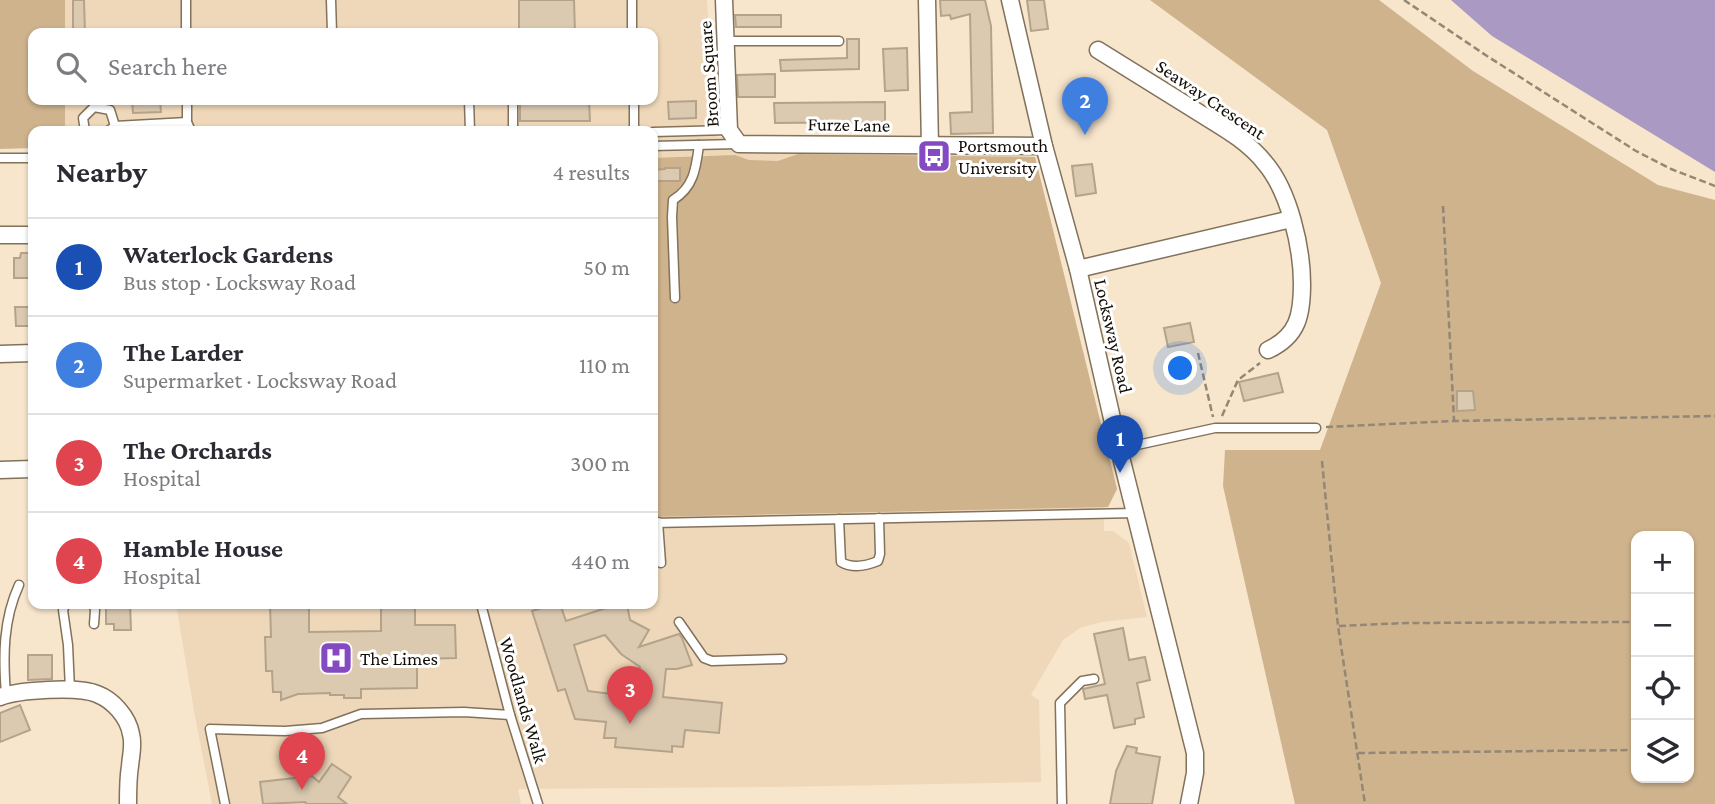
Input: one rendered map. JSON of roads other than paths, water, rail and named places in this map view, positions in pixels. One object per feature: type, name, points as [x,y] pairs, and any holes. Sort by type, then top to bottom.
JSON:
[{"type":"street","name":"Broom Square","points":[[724,0],[729,130],[739,144]]},
{"type":"street","points":[[927,0],[930,146]]},
{"type":"street","name":"Locksway Road","points":[[1010,0],[1044,146],[1078,269],[1118,449],[1195,753],[1195,773],[1189,804]]},
{"type":"street","name":"Seaway Crescent","points":[[1098,50],[1237,137],[1266,163],[1276,178],[1291,219],[1301,263],[1301,304],[1295,326],[1289,336],[1268,350]]},
{"type":"street","name":"Furze Lane","points":[[739,144],[1044,146]]},
{"type":"street","points":[[1078,269],[1291,219]]},
{"type":"street","points":[[0,235],[28,235]]},
{"type":"street","points":[[0,354],[28,353]]},
{"type":"street","points":[[0,470],[28,469]]},
{"type":"street","points":[[8,695],[33,690],[70,690],[96,693],[112,704],[126,718],[131,732],[133,747],[129,768],[128,804]]},
{"type":"lane","points":[[186,0],[186,28]]},
{"type":"lane","points":[[331,0],[332,28]]},
{"type":"lane","points":[[632,0],[632,28]]},
{"type":"lane","points":[[726,41],[839,41]]},
{"type":"lane","points":[[187,105],[189,126]]},
{"type":"lane","points":[[469,105],[470,126]]},
{"type":"lane","points":[[513,105],[513,126]]},
{"type":"lane","points":[[634,105],[634,126]]},
{"type":"lane","points":[[84,126],[83,118],[94,107],[110,110],[112,126]]},
{"type":"lane","points":[[658,132],[729,130]]},
{"type":"lane","name":"Furze Lane","points":[[658,146],[739,144]]},
{"type":"lane","points":[[675,298],[673,200],[682,195],[688,187],[694,173],[699,145]]},
{"type":"lane","points":[[0,158],[28,158]]},
{"type":"lane","points":[[1118,449],[1215,428],[1316,428]]},
{"type":"lane","points":[[658,522],[1136,513]]},
{"type":"lane","points":[[839,519],[841,562],[848,566],[868,565],[878,561],[879,518]]},
{"type":"lane","points":[[658,542],[661,563]]},
{"type":"lane","points":[[8,695],[4,670],[6,625],[19,585]]},
{"type":"lane","points":[[64,609],[70,690]]},
{"type":"lane","points":[[94,624],[95,609]]},
{"type":"lane","name":"Woodlands Walk","points":[[482,609],[510,715],[538,804]]},
{"type":"lane","points":[[679,622],[704,659],[782,659]]},
{"type":"lane","points":[[1062,804],[1060,702],[1082,681],[1094,679]]},
{"type":"lane","points":[[225,804],[211,729],[322,729],[361,714],[464,712],[510,715]]},
{"type":"place","name":"The Larder","points":[[1085,135]]},
{"type":"place","name":"Portsmouth University","points":[[934,156]]},
{"type":"place","name":"Waterlock Gardens","points":[[1120,473]]},
{"type":"place","name":"The Limes","points":[[336,658]]},
{"type":"place","name":"The Orchards","points":[[630,724]]},
{"type":"place","name":"Hamble House","points":[[302,790]]}]
